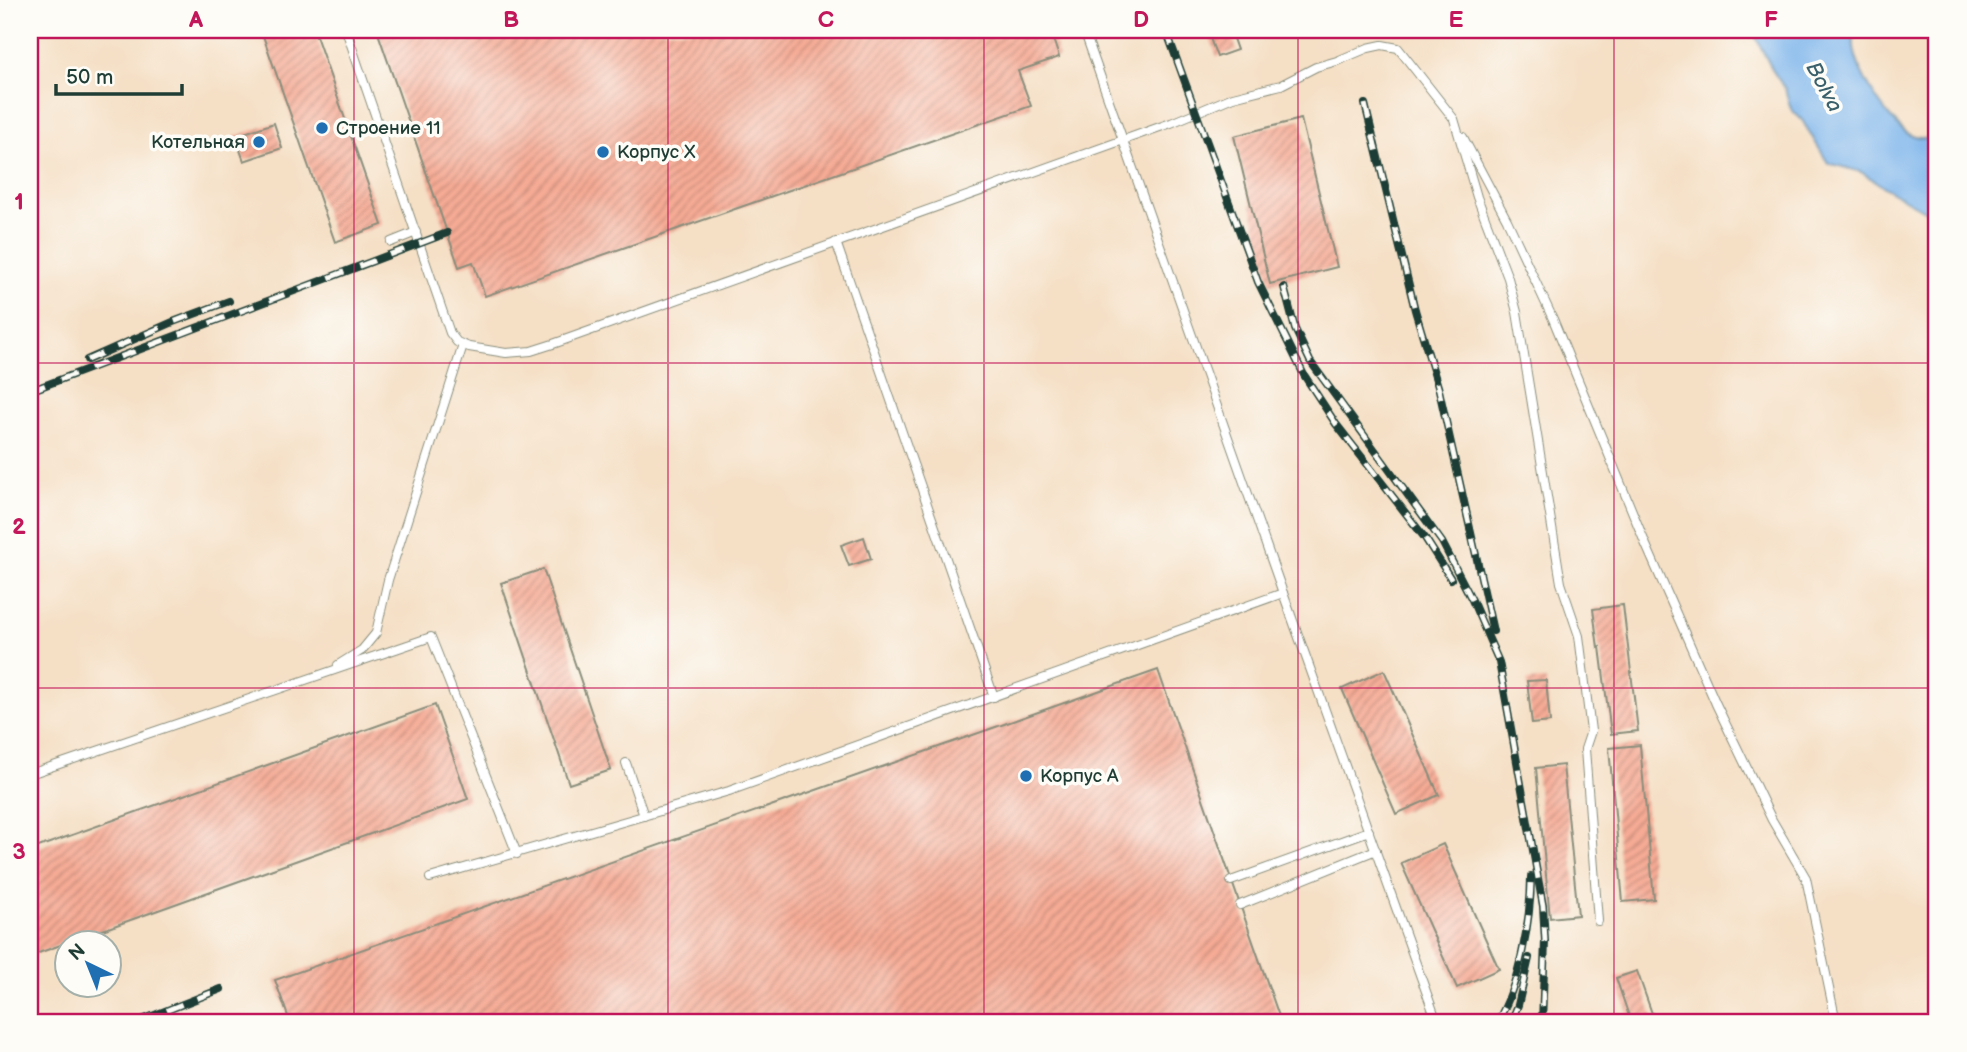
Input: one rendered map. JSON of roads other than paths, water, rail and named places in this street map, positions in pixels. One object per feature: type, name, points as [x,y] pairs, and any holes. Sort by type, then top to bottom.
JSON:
[{"type":"lane","points":[[346,30],[450,332],[463,345],[506,353],[531,351],[1122,140],[1233,97],[1281,85],[1316,67],[1382,45],[1398,48],[1454,119],[1507,220],[1553,319],[1646,545],[1716,704],[1772,820],[1805,878],[1836,1022]]},
{"type":"lane","points":[[1084,30],[1437,1022]]},
{"type":"lane","points":[[1454,119],[1477,197],[1517,312],[1561,583],[1578,636],[1591,731],[1584,749],[1598,921]]},
{"type":"lane","points":[[391,242],[416,232]]},
{"type":"lane","points":[[836,242],[994,697]]},
{"type":"lane","points":[[327,672],[362,650],[376,633],[388,580],[463,345]]},
{"type":"lane","points":[[430,878],[729,791],[1283,593]]},
{"type":"lane","points":[[30,774],[430,637],[517,854]]},
{"type":"lane","points":[[626,763],[644,816]]},
{"type":"lane","points":[[1231,881],[1369,831]]},
{"type":"lane","points":[[1240,905],[1376,850]]},
{"type":"water","name":"Bolva","points":[[1752,30],[1857,30],[1855,54],[1879,103],[1910,135],[1937,140],[1937,217],[1861,172],[1828,163],[1802,120],[1791,109],[1785,89]]},
{"type":"railway","points":[[1166,30],[1258,282],[1304,375],[1336,424],[1425,538],[1451,579]]},
{"type":"railway","points":[[1365,104],[1415,310],[1439,390],[1493,631]]},
{"type":"railway","points":[[30,391],[447,233]]},
{"type":"railway","points":[[1284,287],[1295,329],[1310,361],[1442,542],[1472,600],[1499,662],[1543,906],[1545,941],[1542,1022]]},
{"type":"railway","points":[[87,360],[229,301]]},
{"type":"railway","points":[[1497,1022],[1512,990],[1522,952],[1529,912],[1531,877]]},
{"type":"railway","points":[[1511,1022],[1518,1005],[1529,958]]},
{"type":"railway","points":[[137,1022],[221,989]]},
{"type":"place","name":"Строение 11","points":[[322,128]]},
{"type":"place","name":"Котельная","points":[[259,142]]},
{"type":"place","name":"Корпус Х","points":[[603,152]]},
{"type":"place","name":"Корпус А","points":[[1026,776]]}]
